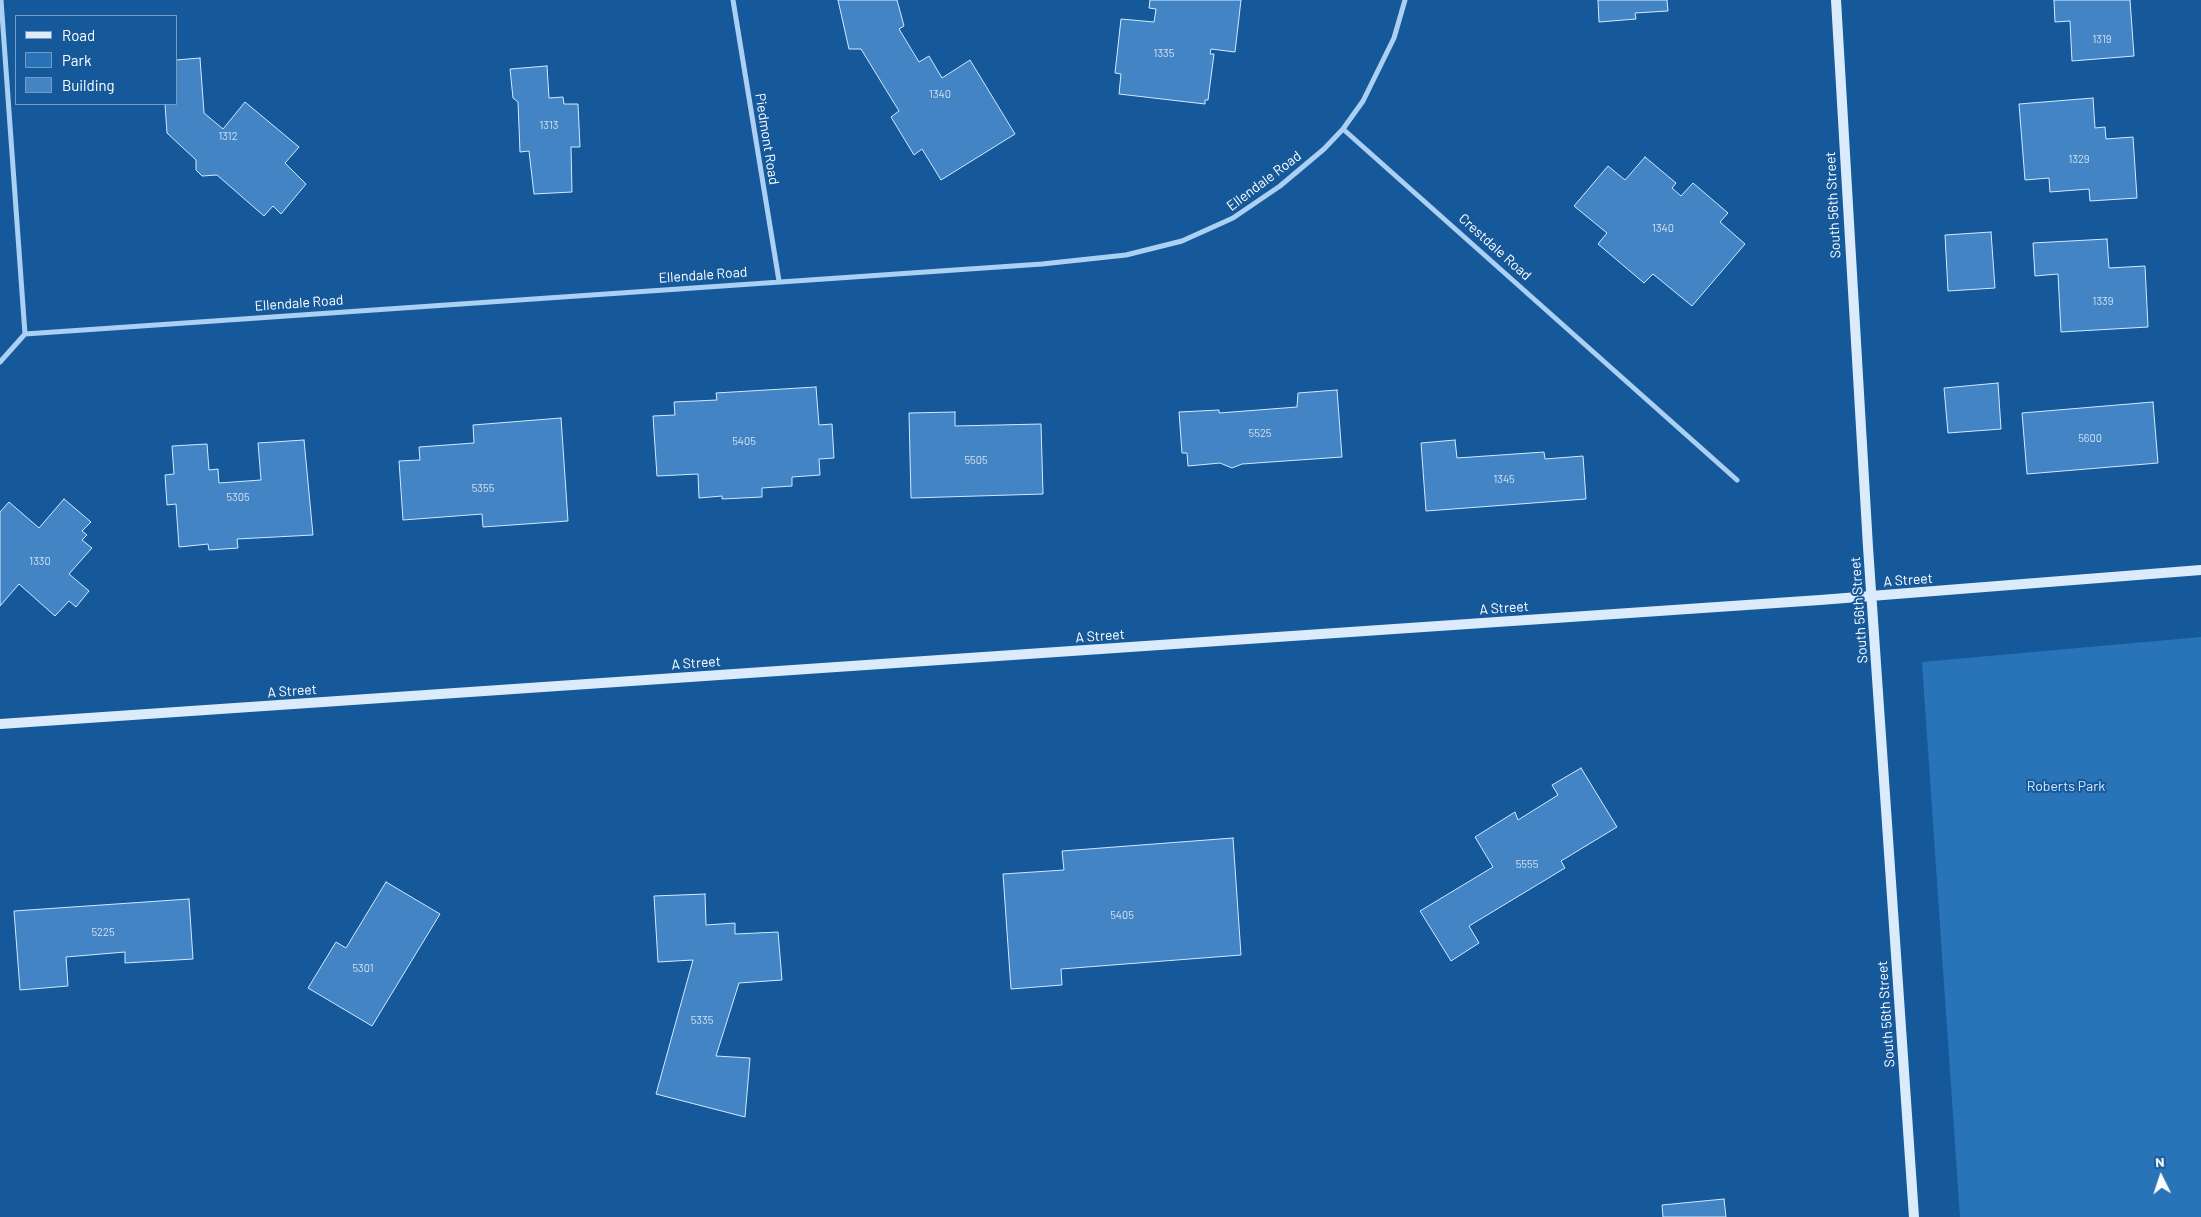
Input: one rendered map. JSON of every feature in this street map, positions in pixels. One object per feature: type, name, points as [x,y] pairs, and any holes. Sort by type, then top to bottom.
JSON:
[{"type":"main road","name":"South 56th Street","points":[[1836,0],[1872,596],[1914,1217]]},
{"type":"main road","name":"A Street","points":[[0,724],[1872,596],[2201,570]]},
{"type":"street","points":[[0,362],[25,334],[1,0]]},
{"type":"street","name":"Piedmont Road","points":[[733,0],[779,281]]},
{"type":"street","points":[[1343,129],[1363,101],[1382,64],[1394,38],[1405,0]]},
{"type":"street","name":"Ellendale Road","points":[[25,334],[1061,262],[1126,255],[1182,241],[1241,213],[1280,186],[1324,149],[1343,129]]},
{"type":"street","name":"Crestdale Road","points":[[1343,129],[1737,480]]},
{"type":"green space","name":"Roberts Park","points":[[2201,637],[2201,1217],[1960,1217],[1922,662]]},
{"type":"building","points":[[838,0],[897,0],[904,26],[899,29],[919,62],[929,56],[942,78],[970,60],[1015,134],[941,180],[922,149],[914,155],[891,117],[899,111],[861,49],[849,49]]},
{"type":"building","points":[[1150,0],[1241,0],[1235,52],[1211,49],[1210,54],[1214,54],[1208,100],[1205,100],[1205,104],[1119,94],[1121,74],[1115,73],[1121,19],[1154,22],[1156,9],[1149,8]]},
{"type":"building","points":[[1598,0],[1667,0],[1668,11],[1635,13],[1636,19],[1599,22]]},
{"type":"building","points":[[2054,0],[2130,0],[2134,56],[2072,61],[2070,21],[2055,22]]},
{"type":"building","points":[[200,58],[204,113],[223,129],[245,102],[299,147],[285,163],[306,184],[281,214],[273,206],[264,216],[217,175],[202,176],[196,170],[196,160],[167,133],[165,105],[178,105],[178,60]]},
{"type":"building","points":[[547,66],[549,98],[563,97],[564,104],[578,104],[580,147],[571,147],[572,192],[534,194],[529,151],[520,152],[518,102],[513,98],[510,69]]},
{"type":"building","points":[[2093,98],[2095,128],[2105,127],[2106,139],[2133,137],[2137,198],[2090,201],[2089,189],[2050,192],[2049,178],[2025,180],[2019,104]]},
{"type":"building","points":[[1645,157],[1676,183],[1672,188],[1681,196],[1693,183],[1728,213],[1720,222],[1745,244],[1692,306],[1653,274],[1644,283],[1598,244],[1607,233],[1574,206],[1608,166],[1625,180]]},
{"type":"building","points":[[1991,232],[1995,288],[1948,291],[1945,235]]},
{"type":"building","points":[[2107,239],[2109,268],[2145,266],[2148,327],[2061,332],[2058,274],[2035,276],[2033,243]]},
{"type":"building","points":[[1998,383],[2001,429],[1948,433],[1944,388]]},
{"type":"building","points":[[816,387],[819,425],[832,424],[834,458],[819,459],[820,475],[792,477],[792,486],[762,488],[762,497],[722,499],[722,496],[699,498],[698,474],[657,476],[653,416],[675,415],[674,402],[717,400],[716,393]]},
{"type":"building","points":[[1337,390],[1342,457],[1242,464],[1232,468],[1220,463],[1188,466],[1187,453],[1182,453],[1179,412],[1219,410],[1219,413],[1297,407],[1298,393]]},
{"type":"building","points":[[2153,402],[2158,463],[2027,474],[2022,413]]},
{"type":"building","points":[[955,412],[955,426],[1041,424],[1043,494],[911,498],[909,413]]},
{"type":"building","points":[[561,418],[568,521],[483,527],[482,514],[403,520],[399,461],[420,460],[419,447],[474,443],[473,425]]},
{"type":"building","points":[[304,440],[313,535],[237,539],[238,548],[209,550],[208,544],[179,547],[176,504],[167,505],[165,475],[174,474],[172,446],[207,444],[209,470],[218,469],[219,483],[261,480],[258,443]]},
{"type":"building","points":[[1455,440],[1457,458],[1544,452],[1545,459],[1583,456],[1586,499],[1426,511],[1421,443]]},
{"type":"building","points":[[64,499],[91,522],[82,531],[87,535],[82,540],[92,548],[69,574],[89,591],[76,607],[69,601],[55,616],[19,584],[0,606],[0,512],[9,502],[39,528]]},
{"type":"building","points":[[1581,768],[1617,827],[1561,861],[1565,868],[1469,926],[1479,943],[1451,961],[1420,911],[1493,867],[1475,837],[1515,812],[1518,820],[1558,795],[1552,785]]},
{"type":"building","points":[[1233,838],[1241,955],[1061,969],[1062,985],[1011,989],[1003,874],[1064,870],[1062,851]]},
{"type":"building","points":[[386,882],[440,914],[372,1026],[308,988],[336,942],[346,948]]},
{"type":"building","points":[[705,894],[706,925],[735,923],[735,934],[778,932],[782,980],[739,983],[716,1056],[750,1058],[745,1117],[656,1094],[693,960],[658,962],[654,896]]},
{"type":"building","points":[[189,899],[193,959],[125,963],[125,952],[66,957],[68,986],[20,990],[14,911]]},
{"type":"building","points":[[1724,1199],[1726,1217],[1663,1217],[1662,1205]]}]
